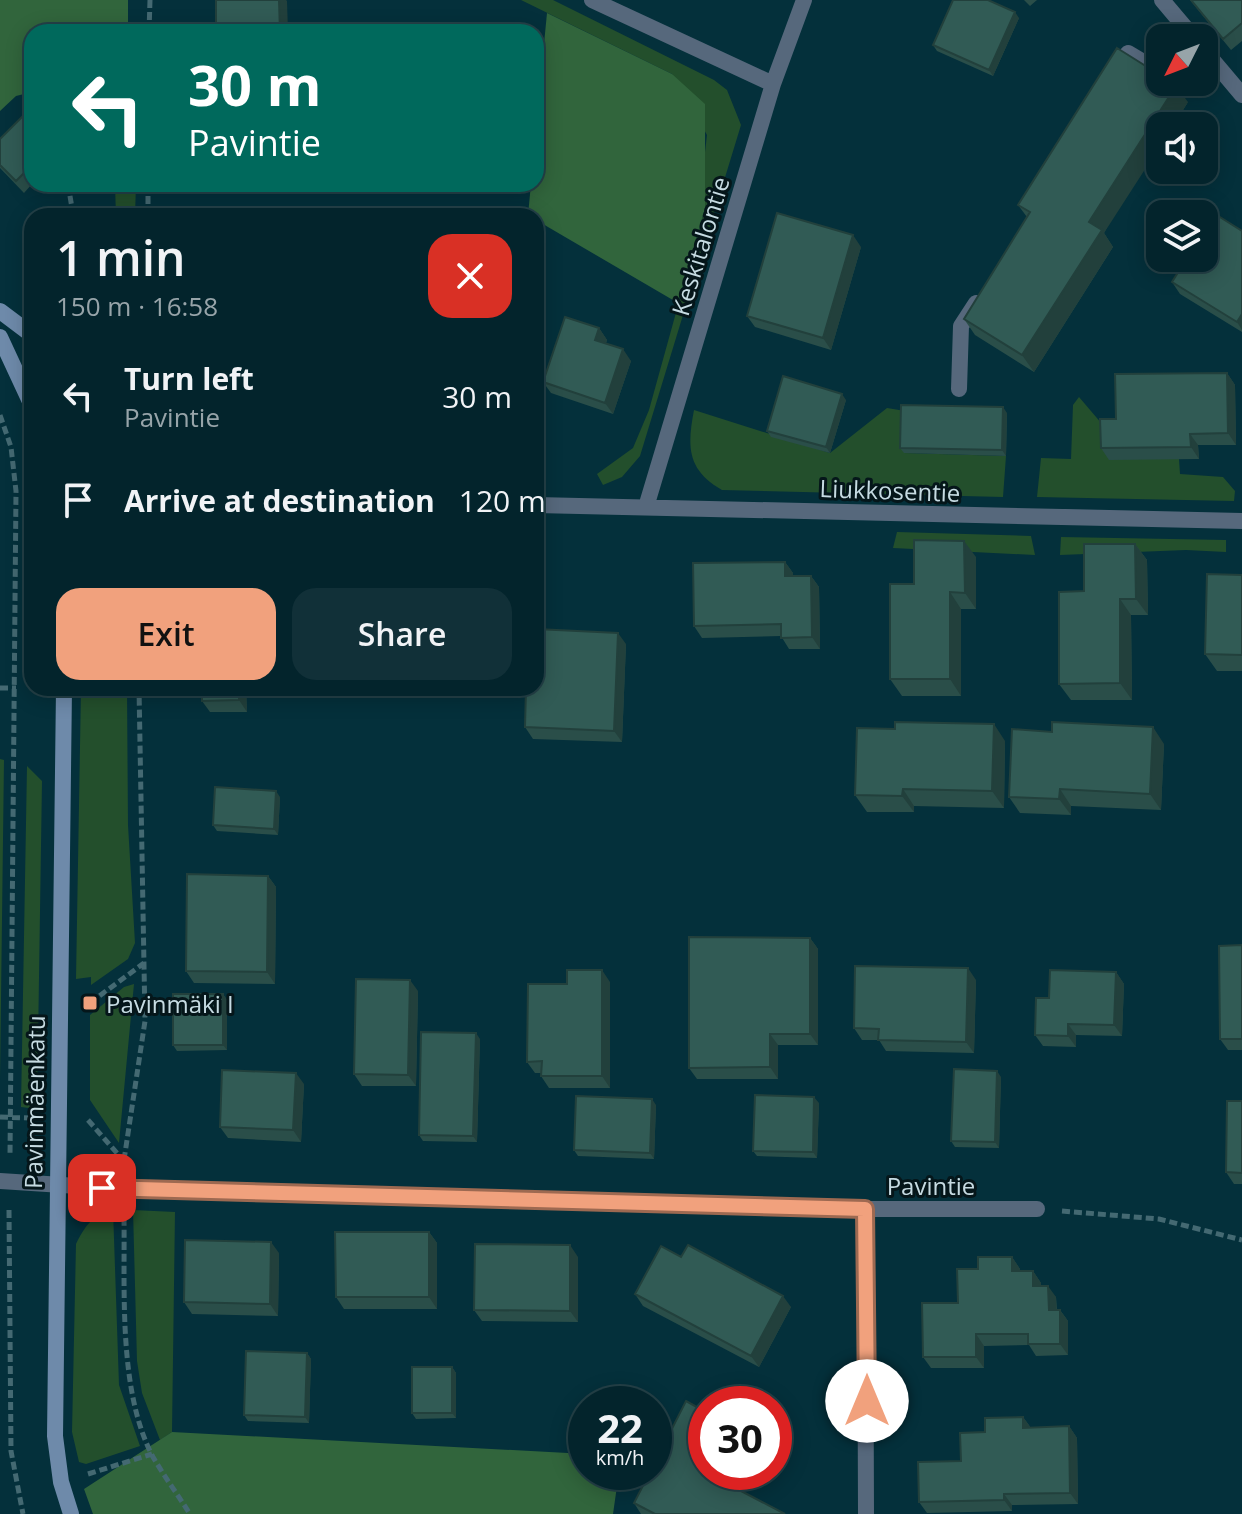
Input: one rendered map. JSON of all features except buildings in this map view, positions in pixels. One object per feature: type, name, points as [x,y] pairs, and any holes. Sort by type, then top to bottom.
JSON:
[{"type":"street","points":[[592,0],[773,84]]},
{"type":"street","name":"Keskitalontie","points":[[646,507],[773,84],[804,0]]},
{"type":"street","points":[[1162,0],[1182,24]]},
{"type":"street","points":[[1103,90],[1128,53],[1146,64]]},
{"type":"street","points":[[1218,67],[1242,95]]},
{"type":"street","points":[[959,389],[961,326],[987,286]]},
{"type":"street","points":[[0,311],[24,329]]},
{"type":"street","points":[[0,337],[24,389]]},
{"type":"street","name":"Liukkosentie","points":[[544,505],[1242,521]]},
{"type":"street","name":"Pavinmäenkatu","points":[[64,696],[55,1436],[61,1482],[71,1514]]},
{"type":"street","name":"Pavintie","points":[[5,1181],[124,1189],[865,1209],[1037,1209]]},
{"type":"street","points":[[865,1209],[866,1514]]},
{"type":"path","points":[[149,24],[150,0]]},
{"type":"path","points":[[69,192],[72,208]]},
{"type":"path","points":[[0,415],[11,447],[16,491],[16,688],[5,1181],[11,1451],[23,1514]]},
{"type":"path","points":[[0,688],[16,688]]},
{"type":"path","points":[[139,696],[145,1021],[124,1161],[126,1329],[133,1395],[152,1454],[190,1514]]},
{"type":"path","points":[[84,1007],[144,963]]},
{"type":"path","points":[[87,1112],[90,1120]]},
{"type":"path","points":[[1037,1209],[1159,1219],[1242,1240]]},
{"type":"green space","points":[[0,0],[128,0],[128,24],[24,24],[24,94],[16,96],[0,111]]},
{"type":"green space","points":[[521,0],[553,0],[714,80],[727,90],[741,125],[640,456],[622,477],[603,485],[597,474],[633,448],[649,410],[705,208],[703,169],[707,135],[672,74]]},
{"type":"green space","points":[[547,13],[672,74],[705,104],[705,208],[678,303],[544,225],[544,208],[529,208],[530,192],[544,192],[544,44]]},
{"type":"green space","points":[[115,192],[136,192],[135,208],[116,208]]},
{"type":"green space","points":[[1079,397],[1108,431],[1179,459],[1180,474],[1223,477],[1235,491],[1234,501],[1037,497],[1041,458],[1071,459],[1073,405]]},
{"type":"green space","points":[[887,408],[905,411],[905,453],[1006,456],[1003,497],[722,490],[702,474],[692,456],[690,435],[694,410],[830,453]]},
{"type":"green space","points":[[897,532],[1031,536],[1035,555],[893,548]]},
{"type":"green space","points":[[1061,537],[1226,540],[1226,552],[1186,550],[1060,555]]},
{"type":"green space","points":[[81,696],[127,696],[128,825],[135,943],[128,959],[91,985],[91,977],[76,979]]},
{"type":"green space","points":[[0,759],[4,760],[0,1080]]},
{"type":"green space","points":[[27,766],[42,781],[37,1109],[21,1107]]},
{"type":"green space","points":[[134,984],[119,1143],[90,1100],[90,1015],[124,987]]},
{"type":"green space","points":[[113,1209],[119,1385],[140,1446],[86,1464],[79,1462],[72,1432],[76,1244],[90,1222]]},
{"type":"green space","points":[[133,1210],[175,1212],[172,1432],[160,1440],[142,1393],[137,1361]]},
{"type":"green space","points":[[172,1432],[568,1453],[568,1490],[616,1490],[613,1514],[93,1514],[84,1489]]},
{"type":"place","name":"Pavinmäki I","points":[[90,1003]]},
{"type":"route","points":[[102,1188],[865,1209],[867,1401]]}]
